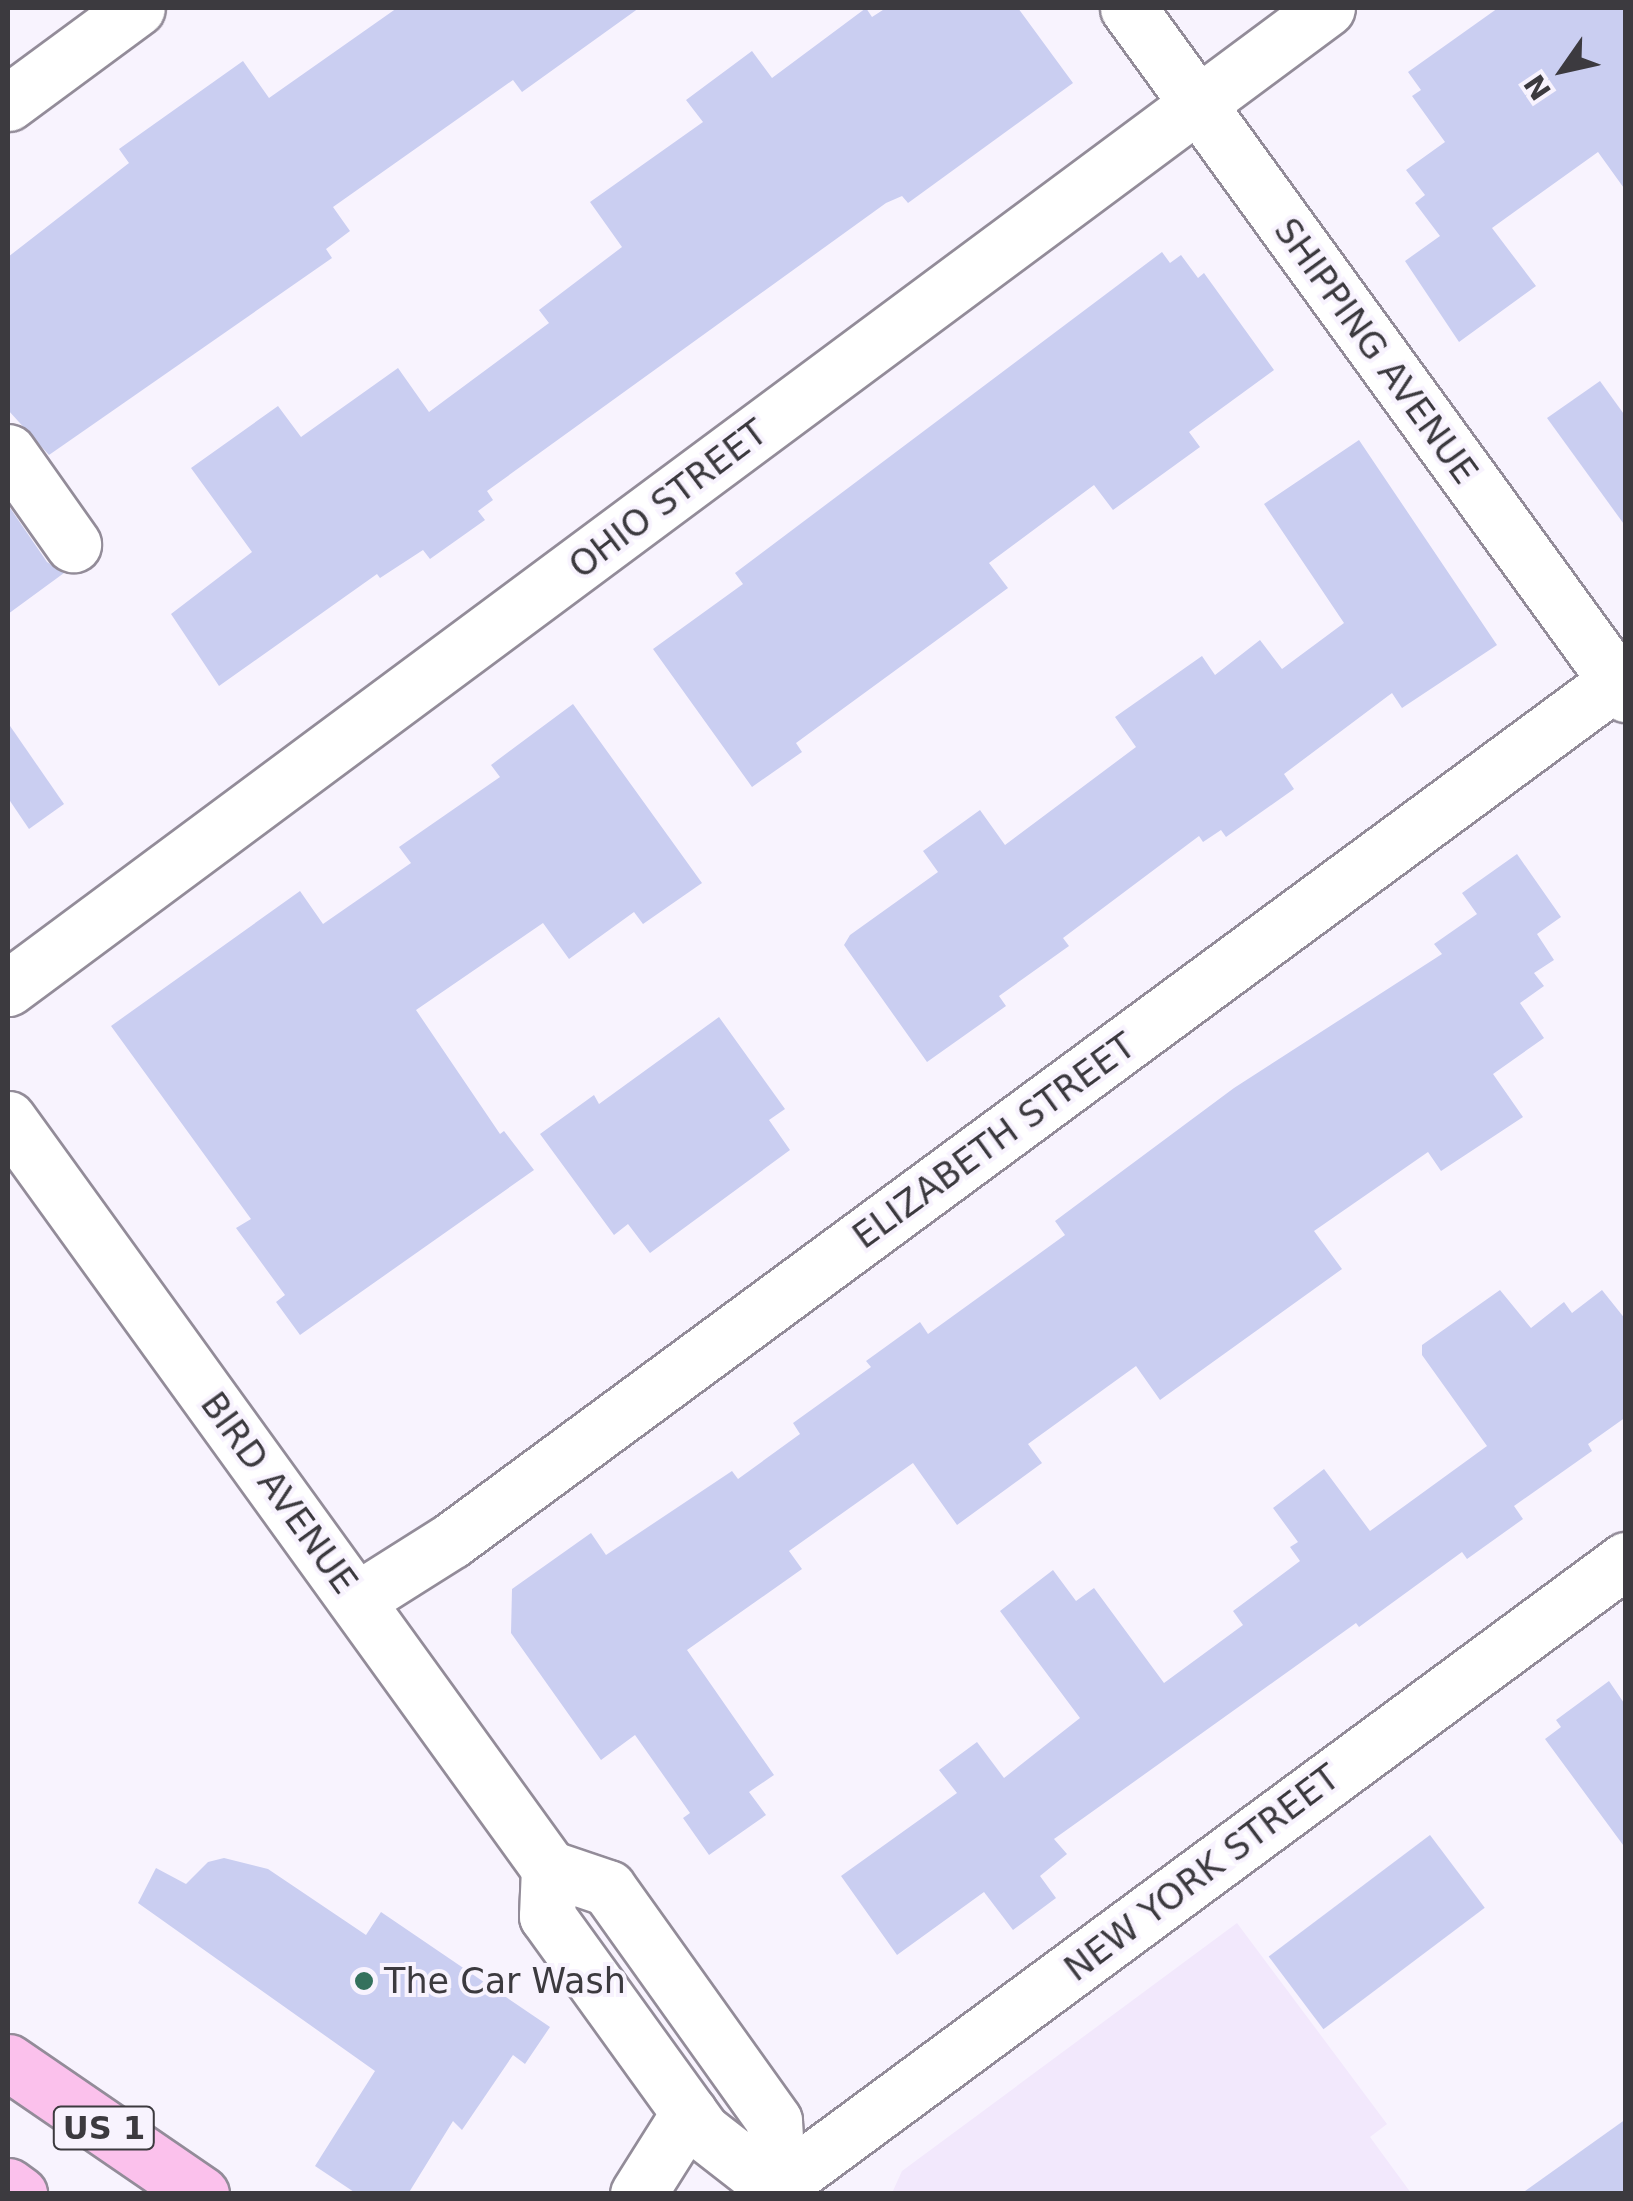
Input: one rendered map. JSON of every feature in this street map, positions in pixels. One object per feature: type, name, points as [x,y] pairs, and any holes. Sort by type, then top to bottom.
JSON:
[{"type":"highway","name":"US 1","points":[[8,2062],[201,2194]]},
{"type":"highway","name":"US 1","points":[[8,2186],[19,2194]]},
{"type":"street","points":[[8,103],[137,8]]},
{"type":"street","name":"SHIPPING AVENUE","points":[[1128,8],[1622,683]]},
{"type":"street","name":"OHIO STREET","points":[[8,988],[1326,8]]},
{"type":"street","points":[[11,466],[73,544]]},
{"type":"street","name":"ELIZABETH STREET","points":[[357,1600],[452,1540],[1622,683]]},
{"type":"street","name":"BIRD AVENUE","points":[[8,1118],[24,1177],[357,1600],[549,1868]]},
{"type":"street","name":"NEW YORK STREET","points":[[781,2190],[1626,1560]]},
{"type":"street","points":[[549,1868],[608,1888],[619,1903],[774,2121],[781,2190],[702,2131],[547,1916],[549,1868]]},
{"type":"street","points":[[638,2194],[689,2113]]},
{"type":"shaded area","points":[[1237,1923],[1387,2124],[1370,2137],[1411,2193],[892,2193],[902,2171]]},
{"type":"building","points":[[397,8],[639,8],[522,92],[513,80],[333,207],[350,231],[326,249],[332,258],[49,455],[8,410],[8,257],[129,163],[119,149],[243,61],[269,98]]},
{"type":"building","points":[[866,8],[872,17],[886,8],[1018,8],[1073,83],[908,203],[902,196],[886,203],[487,491],[493,500],[478,511],[485,520],[430,559],[423,550],[380,578],[377,574],[219,686],[171,614],[252,552],[191,468],[278,406],[301,437],[398,368],[429,412],[549,323],[539,310],[622,247],[590,202],[703,122],[686,100],[752,51],[772,78]]},
{"type":"building","points":[[1498,8],[1626,8],[1626,191],[1598,152],[1492,228],[1536,286],[1459,342],[1405,261],[1440,236],[1415,203],[1425,195],[1406,170],[1445,142],[1412,96],[1421,90],[1408,72]]},
{"type":"building","points":[[1162,252],[1170,263],[1181,255],[1198,278],[1204,273],[1274,370],[1189,432],[1200,447],[1113,510],[1094,485],[989,563],[1008,588],[796,743],[802,752],[752,787],[653,649],[743,584],[735,573]]},
{"type":"building","points":[[1600,381],[1626,417],[1626,527],[1547,418]]},
{"type":"building","points":[[1359,440],[1497,645],[1402,708],[1392,693],[1284,774],[1294,789],[1226,837],[1221,830],[1203,842],[1199,836],[1063,938],[1069,946],[999,996],[1006,1006],[927,1062],[844,945],[850,935],[938,872],[923,851],[980,810],[1005,845],[1136,747],[1115,717],[1202,656],[1215,675],[1260,640],[1282,669],[1344,623],[1264,504]]},
{"type":"building","points":[[8,505],[47,562],[64,573],[8,614]]},
{"type":"building","points":[[573,704],[702,883],[643,924],[634,912],[569,959],[543,923],[416,1010],[500,1134],[504,1131],[534,1170],[300,1335],[276,1302],[285,1295],[236,1228],[251,1219],[111,1026],[300,891],[323,924],[411,863],[399,847],[500,777],[491,765]]},
{"type":"building","points":[[8,723],[64,804],[29,829],[8,798]]},
{"type":"building","points":[[1517,854],[1561,917],[1537,934],[1554,960],[1534,973],[1544,986],[1520,1003],[1544,1038],[1493,1074],[1523,1117],[1441,1171],[1428,1152],[1314,1231],[1342,1269],[1160,1400],[1136,1366],[1028,1444],[1042,1463],[957,1525],[913,1463],[789,1551],[802,1569],[687,1650],[774,1775],[749,1792],[766,1815],[709,1855],[683,1818],[690,1813],[635,1735],[601,1760],[511,1633],[512,1589],[591,1533],[606,1555],[732,1471],[738,1479],[800,1434],[793,1423],[871,1367],[866,1361],[920,1322],[928,1334],[1065,1235],[1055,1221],[1234,1088],[1442,954],[1434,944],[1477,914],[1462,893]]},
{"type":"building","points":[[719,1017],[785,1109],[769,1120],[790,1150],[650,1253],[628,1224],[614,1235],[540,1134],[594,1095],[599,1104]]},
{"type":"building","points":[[1500,1290],[1531,1328],[1564,1302],[1572,1313],[1602,1290],[1626,1320],[1626,1417],[1588,1444],[1592,1451],[1514,1506],[1523,1519],[1467,1559],[1462,1552],[1359,1627],[1356,1623],[1054,1839],[1067,1854],[1040,1876],[1056,1898],[1013,1930],[984,1892],[897,1955],[841,1876],[957,1793],[939,1770],[977,1742],[1004,1778],[1080,1718],[1000,1611],[1053,1570],[1076,1601],[1094,1588],[1164,1683],[1243,1625],[1233,1611],[1300,1561],[1290,1547],[1298,1542],[1273,1508],[1324,1469],[1370,1531],[1487,1446],[1422,1355],[1422,1345]]},
{"type":"building","points":[[1609,1681],[1626,1706],[1626,1849],[1545,1739],[1561,1727],[1556,1720]]},
{"type":"building","points":[[1430,1835],[1485,1908],[1323,2029],[1269,1957]]},
{"type":"building","name":"The Car Wash","points":[[224,1858],[268,1869],[366,1935],[381,1912],[550,2027],[525,2064],[513,2055],[462,2130],[453,2121],[408,2194],[357,2194],[315,2166],[375,2071],[138,1903],[156,1868],[186,1884],[208,1862]]},
{"type":"building","points":[[1626,2119],[1626,2194],[1521,2194]]},
{"type":"place","name":"The Car Wash","points":[[364,1981]]}]
